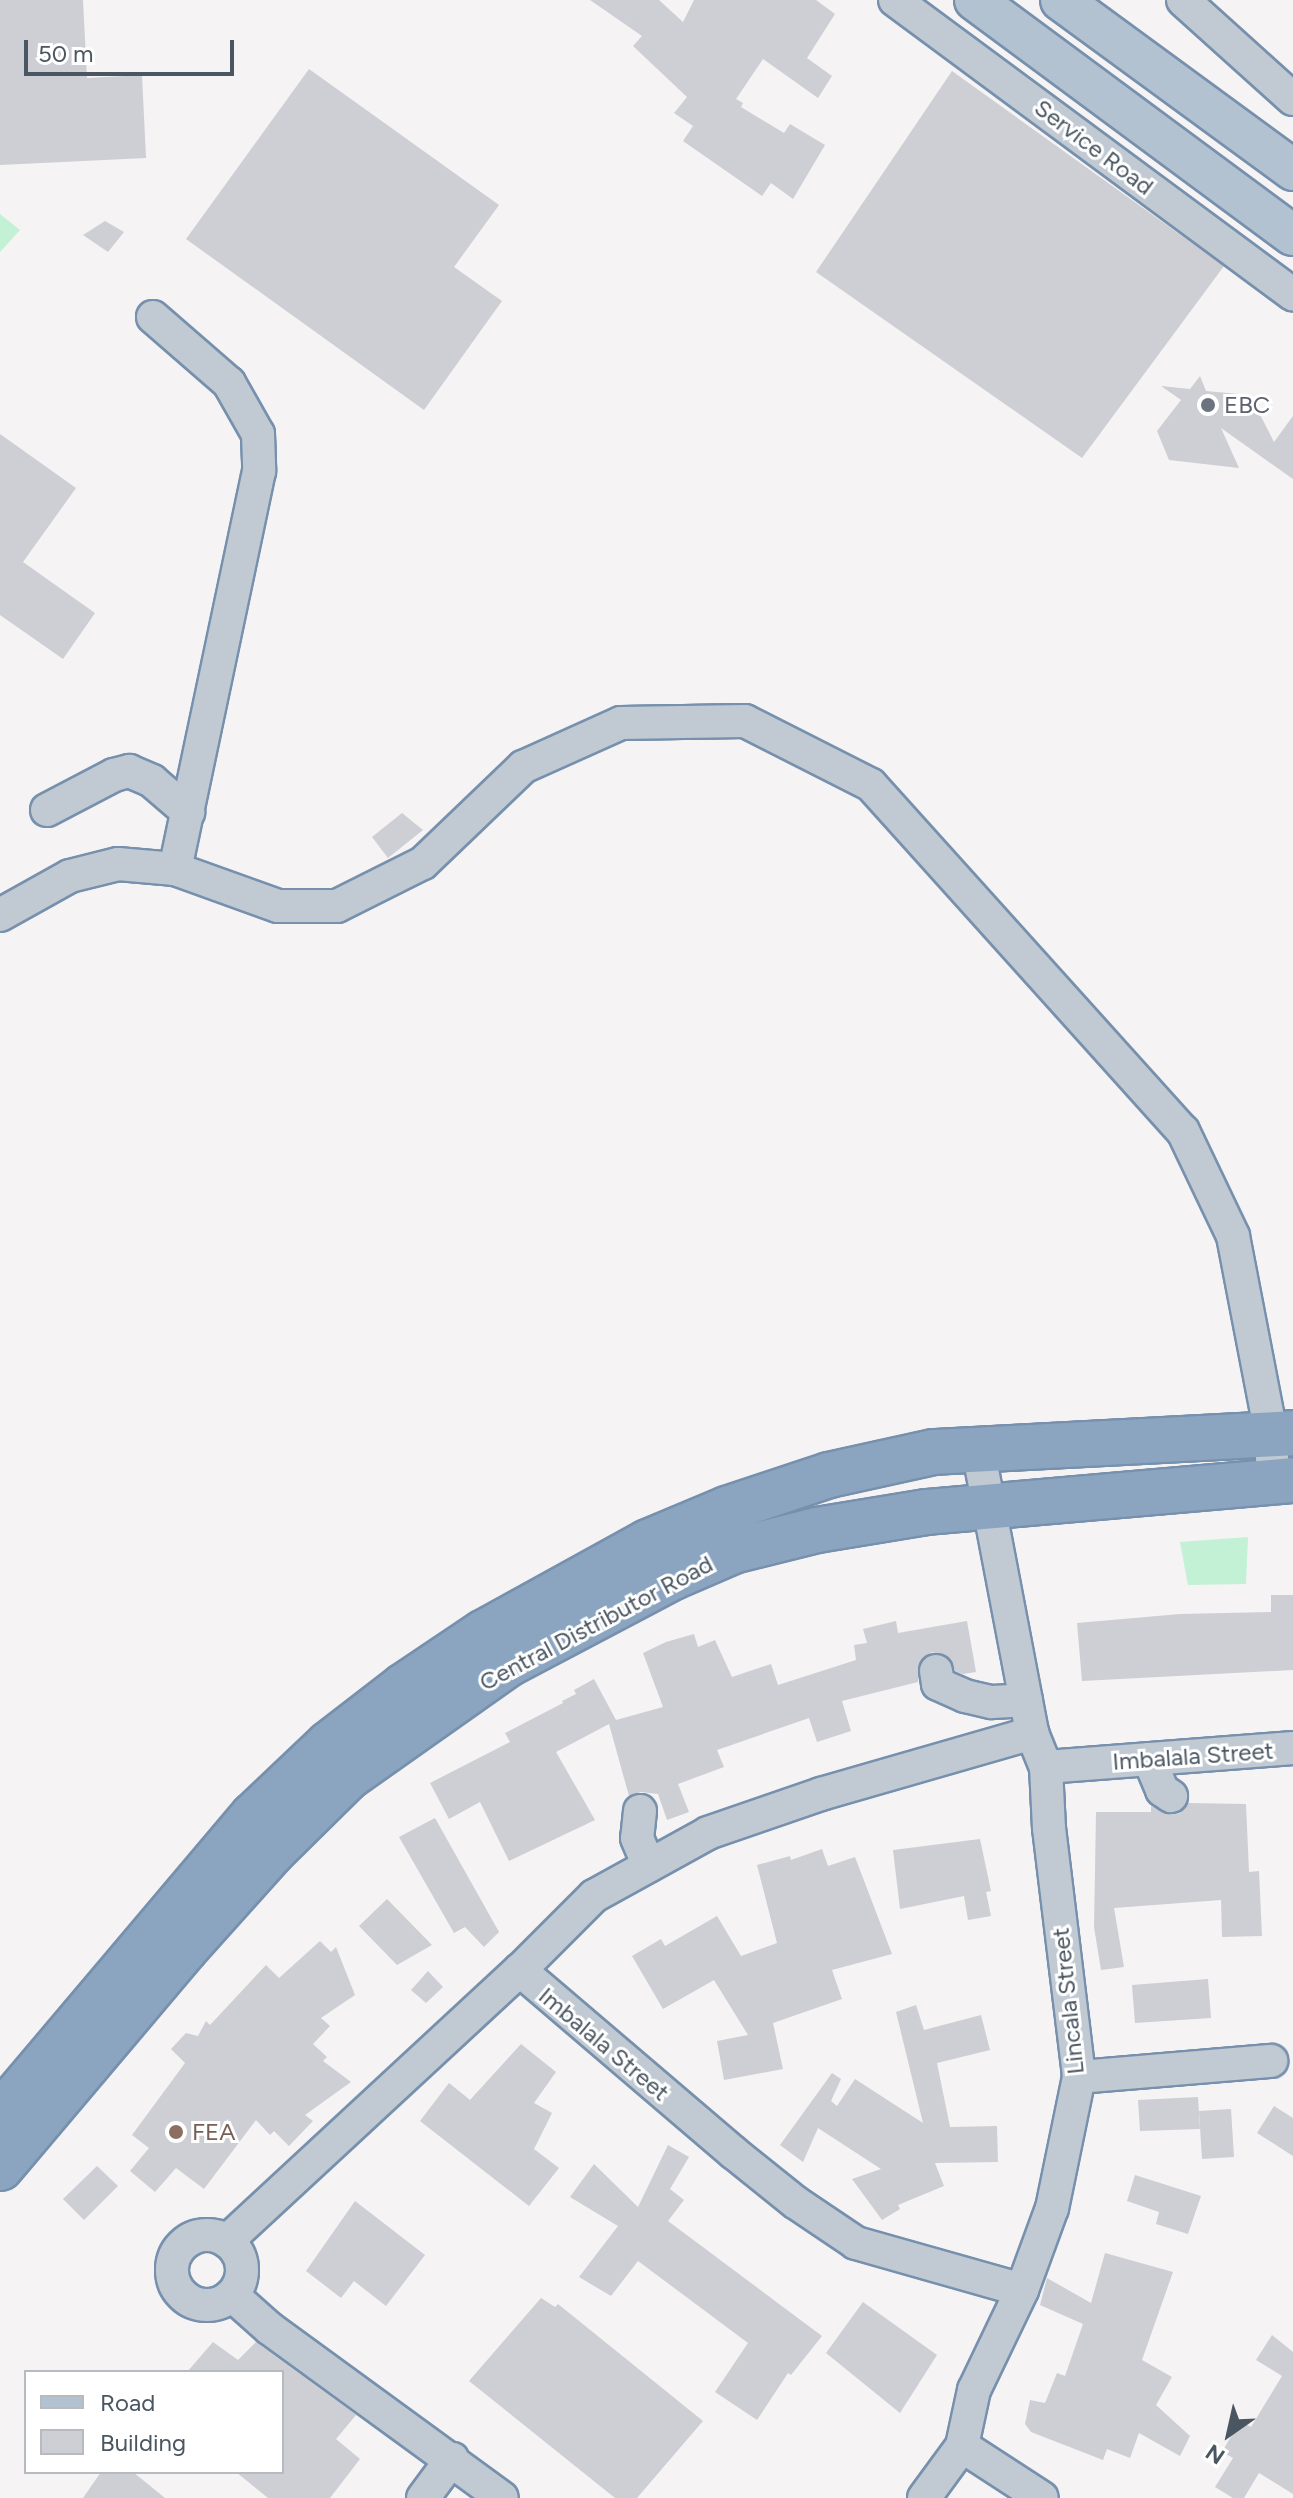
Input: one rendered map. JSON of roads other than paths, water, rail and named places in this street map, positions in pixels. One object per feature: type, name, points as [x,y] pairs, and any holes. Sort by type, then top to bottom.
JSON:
[{"type":"highway","name":"Central Distributor Road","points":[[0,2115],[253,1816],[329,1744],[404,1686],[483,1633],[648,1542],[727,1509],[829,1475],[934,1452],[1282,1434]]},
{"type":"highway","name":"Central Distributor Road","points":[[0,2168],[185,1949],[273,1851],[348,1777],[484,1680],[673,1577],[733,1551],[817,1530],[987,1505],[1283,1480]]},
{"type":"main road","points":[[975,0],[1293,235]]},
{"type":"main road","points":[[1061,0],[1293,170]]},
{"type":"street","name":"Service Road","points":[[895,0],[1293,294]]},
{"type":"street","points":[[1183,0],[1293,99]]},
{"type":"street","points":[[153,317],[229,383],[258,434],[259,471],[175,869]]},
{"type":"street","points":[[0,915],[70,876],[118,864],[175,869],[278,906],[337,906],[423,863],[523,767],[621,723],[745,721],[871,785],[1183,1131],[1233,1236],[1282,1434],[1283,1480]]},
{"type":"street","points":[[47,810],[114,775],[129,771],[152,781],[188,812]]},
{"type":"street","name":"Lincala Street","points":[[962,2446],[974,2390],[1022,2290],[1052,2208],[1079,2077],[1049,1828],[1046,1767],[1032,1733],[978,1449]]},
{"type":"street","points":[[936,1671],[938,1684],[965,1696],[992,1702],[1026,1700]]},
{"type":"street","name":"Imbalala Street","points":[[1022,2290],[856,2243],[795,2202],[734,2153],[520,1970],[594,1896],[708,1833],[821,1794],[1032,1733]]},
{"type":"street","name":"Imbalala Street","points":[[1046,1767],[1293,1748]]},
{"type":"street","points":[[1149,1759],[1162,1790],[1171,1796]]},
{"type":"street","points":[[637,1872],[640,1811]]},
{"type":"street","points":[[615,1839],[637,1872]]},
{"type":"street","points":[[227,2241],[520,1970]]},
{"type":"street","points":[[1079,2077],[1271,2061]]},
{"type":"street","points":[[204,2234],[227,2241],[241,2261],[242,2273],[232,2295],[210,2305],[198,2304],[178,2290],[173,2278],[175,2255],[192,2238],[204,2234]]},
{"type":"street","points":[[232,2295],[269,2328],[502,2498]]},
{"type":"street","points":[[924,2498],[962,2446],[1042,2498]]},
{"type":"street","points":[[423,2498],[452,2459]]},
{"type":"place","name":"EBC","points":[[1208,405]]},
{"type":"place","name":"FEA","points":[[176,2132]]}]
